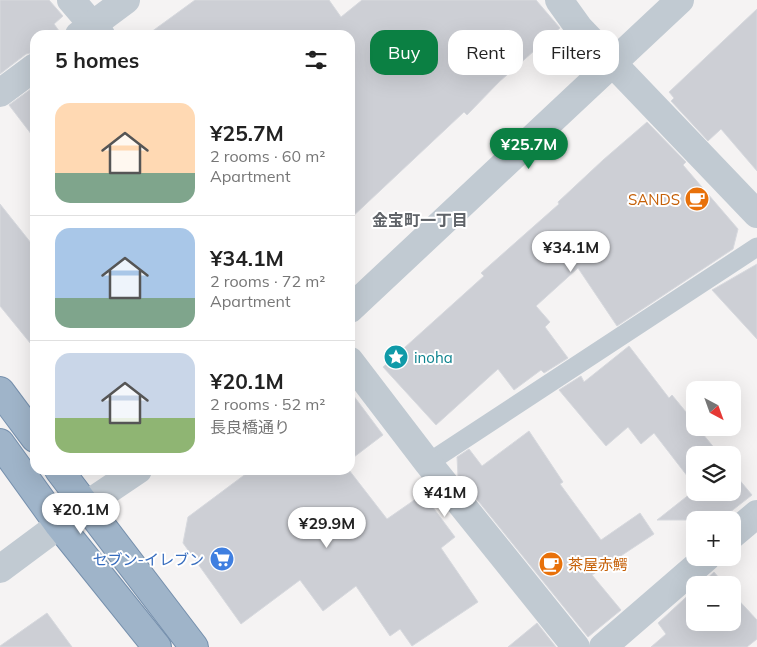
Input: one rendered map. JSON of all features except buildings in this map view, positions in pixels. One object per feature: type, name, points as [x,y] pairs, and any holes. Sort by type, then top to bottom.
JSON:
[{"type":"highway","points":[[0,391],[30,431]]},
{"type":"highway","points":[[0,443],[59,525],[157,647]]},
{"type":"highway","points":[[63,475],[194,647]]},
{"type":"street","points":[[71,0],[90,30]]},
{"type":"street","points":[[93,30],[126,0]]},
{"type":"street","points":[[559,0],[580,30]]},
{"type":"street","points":[[619,57],[680,0]]},
{"type":"street","points":[[0,93],[30,71]]},
{"type":"street","points":[[619,71],[757,214]]},
{"type":"street","points":[[355,304],[600,75]]},
{"type":"street","points":[[355,368],[428,463],[576,647]]},
{"type":"street","points":[[0,569],[86,505],[131,475]]},
{"type":"street","points":[[741,527],[757,514]]},
{"type":"street","points":[[604,647],[697,566]]},
{"type":"lane","points":[[428,463],[757,247]]},
{"type":"place","name":"SANDS","points":[[697,199]]},
{"type":"place","name":"inoha","points":[[396,357]]},
{"type":"place","name":"セブン-イレブン","points":[[222,559]]},
{"type":"place","name":"茶屋赤鰐","points":[[551,564]]},
{"type":"district","name":"金宝町一丁目","points":[[420,220]]}]
